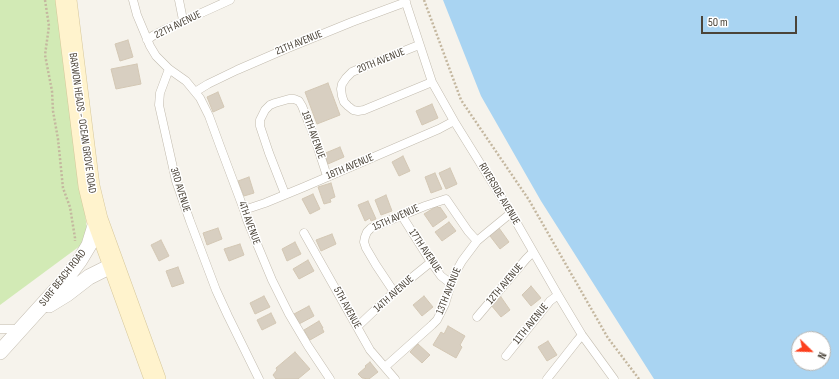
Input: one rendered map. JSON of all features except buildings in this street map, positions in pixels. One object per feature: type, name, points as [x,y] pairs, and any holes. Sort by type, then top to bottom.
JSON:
[{"type":"main road","name":"BARWON HEADS - OCEAN GROVE ROAD","points":[[66,0],[89,186],[114,267],[155,379]]},
{"type":"street","name":"SURF BEACH ROAD","points":[[0,352],[65,280],[80,260],[89,246],[98,219]]},
{"type":"street","name":"SURF BEACH ROAD","points":[[35,314],[67,294],[89,277],[107,268],[114,267]]},
{"type":"lane","points":[[133,0],[137,15],[156,56],[169,69]]},
{"type":"lane","points":[[179,0],[183,20]]},
{"type":"lane","name":"22TH AVENUE","points":[[148,40],[154,35],[183,20],[230,0]]},
{"type":"lane","name":"RIVERSIDE AVENUE","points":[[406,1],[432,82],[454,121],[511,213],[558,295],[609,377]]},
{"type":"lane","name":"21TH AVENUE","points":[[195,92],[237,70],[288,48],[406,1]]},
{"type":"lane","name":"20TH AVENUE","points":[[419,45],[352,72],[342,84],[341,89],[344,102],[353,110],[364,110],[432,82]]},
{"type":"lane","name":"4TH AVENUE","points":[[169,69],[186,81],[195,92],[209,116],[247,220],[272,280],[289,314],[330,379]]},
{"type":"lane","name":"3RD AVENUE","points":[[169,69],[160,93],[159,104],[176,181],[216,290],[259,379]]},
{"type":"lane","name":"19TH AVENUE","points":[[286,194],[269,153],[260,126],[260,120],[265,110],[275,102],[290,99],[299,101],[327,176]]},
{"type":"lane","name":"18TH AVENUE","points":[[244,210],[265,203],[439,129],[454,121]]},
{"type":"lane","name":"15TH AVENUE","points":[[394,292],[376,266],[366,248],[364,242],[365,237],[371,228],[446,199],[468,231],[477,241]]},
{"type":"lane","name":"13TH AVENUE","points":[[385,367],[437,320],[445,304],[450,283],[457,269],[477,241],[511,213]]},
{"type":"lane","name":"17TH AVENUE","points":[[402,216],[441,276],[450,283]]},
{"type":"lane","name":"5TH AVENUE","points":[[304,233],[370,350],[395,379]]},
{"type":"lane","name":"12TH AVENUE","points":[[477,318],[533,252]]},
{"type":"lane","name":"14TH AVENUE","points":[[357,327],[394,292],[431,262]]},
{"type":"lane","name":"11TH AVENUE","points":[[506,356],[550,301],[558,295]]},
{"type":"lane","points":[[0,329],[21,328]]},
{"type":"lane","points":[[547,379],[582,335]]},
{"type":"path","points":[[45,0],[49,26],[45,56],[52,91],[63,188],[70,207]]},
{"type":"path","points":[[424,0],[461,100],[529,200],[608,338],[639,379]]},
{"type":"green space","points":[[0,0],[62,0],[88,240],[0,305]]},
{"type":"water","points":[[443,0],[839,0],[839,379],[654,379],[541,201],[481,96]]}]
